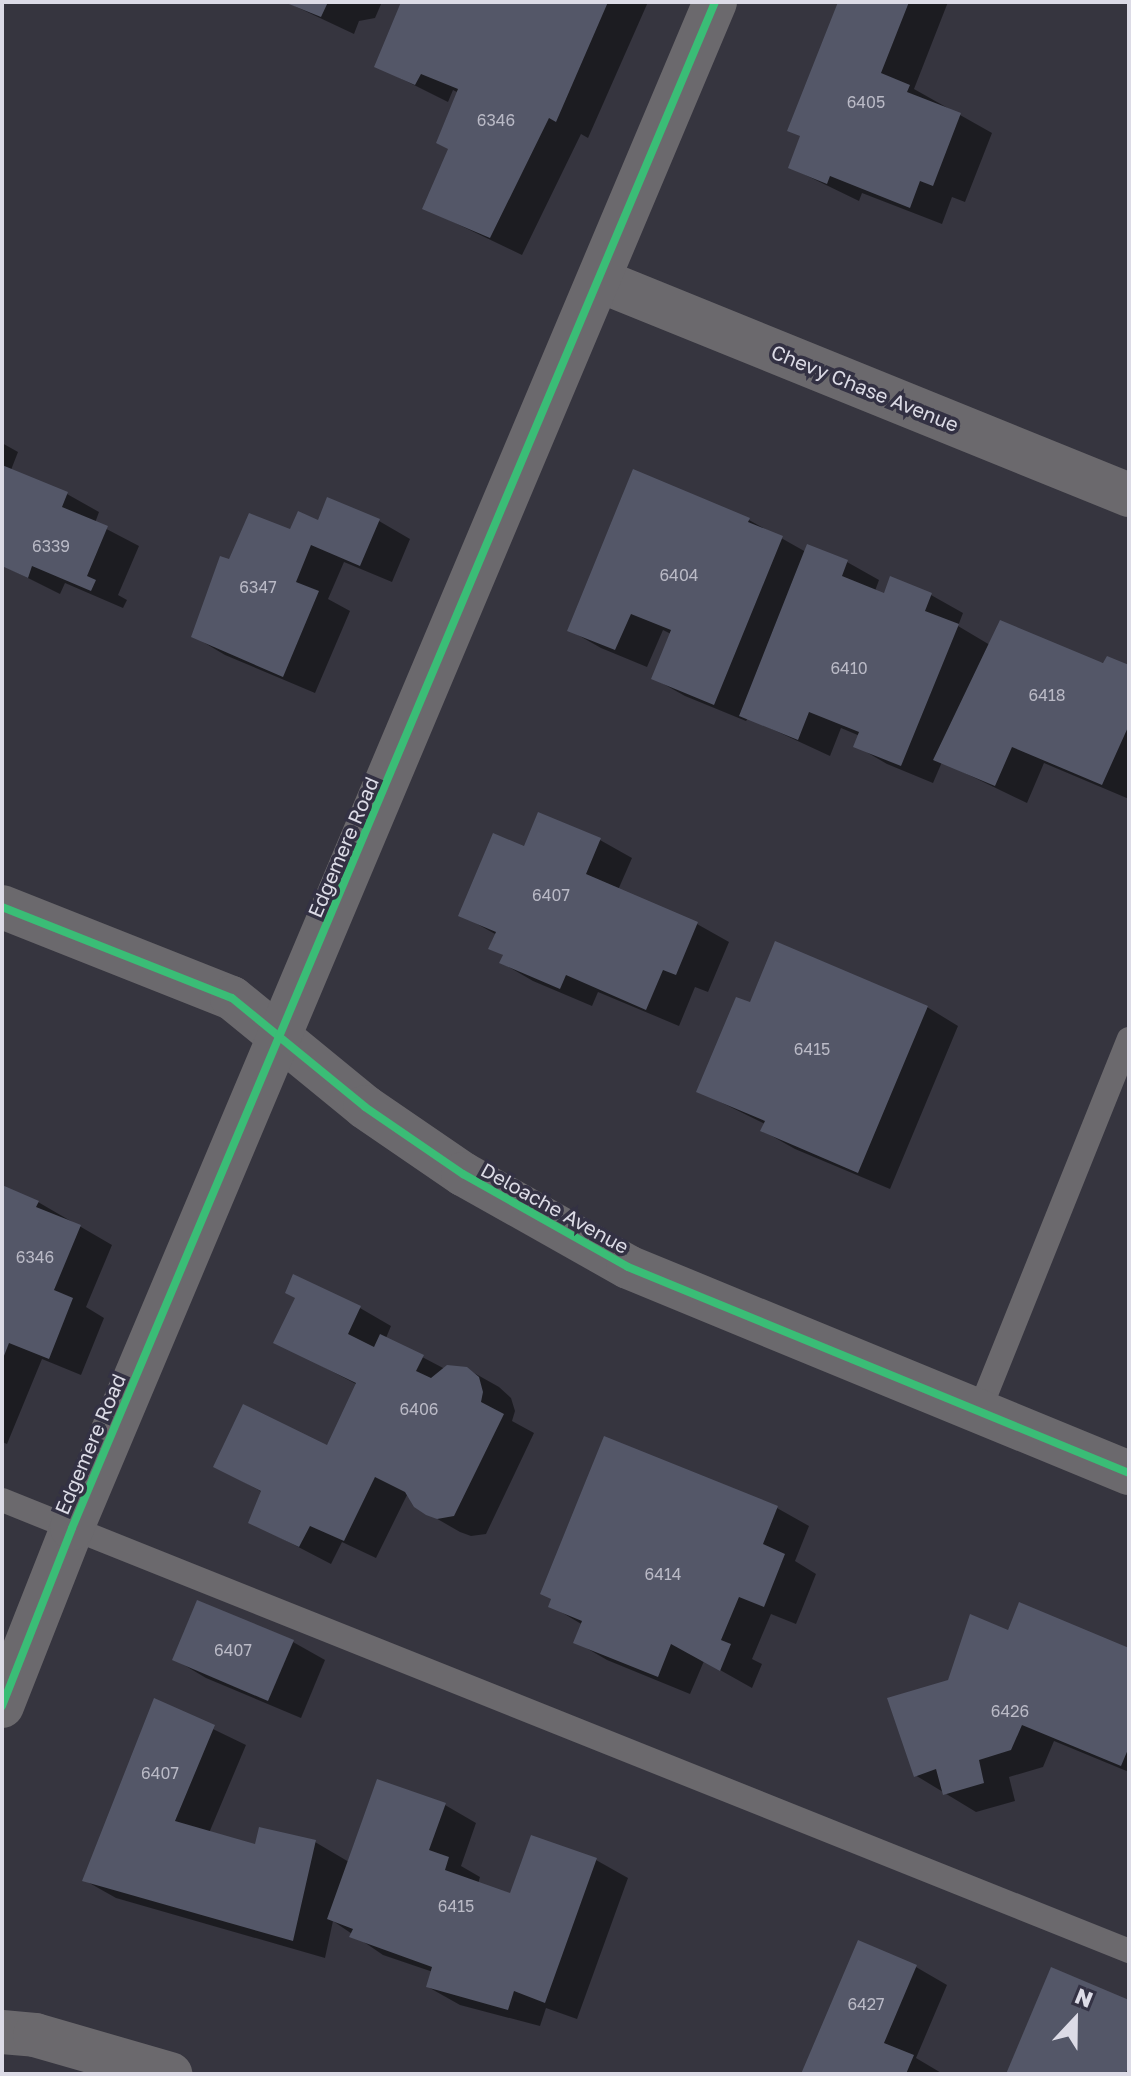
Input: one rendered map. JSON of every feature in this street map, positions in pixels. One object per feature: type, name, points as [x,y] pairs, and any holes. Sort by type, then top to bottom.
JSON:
[{"type":"street","name":"Edgemere Road","points":[[2,1706],[72,1528],[601,281],[715,2]]},
{"type":"street","name":"Chevy Chase Avenue","points":[[601,281],[1129,495]]},
{"type":"street","name":"Deloache Avenue","points":[[2,907],[232,998],[278,1039],[365,1107],[463,1174],[628,1267],[978,1414],[1129,1473]]},
{"type":"street","points":[[2,2032],[35,2035],[170,2074]]},
{"type":"lane","points":[[978,1414],[1129,1039]]},
{"type":"lane","points":[[2,1500],[1129,1951]]},
{"type":"building","points":[[284,2],[328,2],[321,17]]},
{"type":"building","points":[[401,2],[608,2],[556,122],[549,118],[490,238],[422,209],[448,149],[436,143],[458,89],[421,74],[415,85],[374,67]]},
{"type":"building","points":[[838,2],[909,2],[881,73],[910,85],[907,92],[961,113],[933,186],[920,181],[910,208],[830,176],[827,184],[788,168],[800,136],[787,131]]},
{"type":"building","points":[[2,465],[68,492],[62,507],[108,526],[87,576],[96,580],[91,591],[32,566],[28,578],[2,566]]},
{"type":"building","points":[[633,469],[750,518],[748,522],[783,536],[714,705],[651,679],[671,630],[631,614],[615,650],[567,631]]},
{"type":"building","points":[[327,497],[380,519],[360,566],[311,545],[296,582],[319,591],[283,677],[191,637],[220,556],[229,559],[249,513],[290,529],[298,511],[318,520]]},
{"type":"building","points":[[807,544],[848,560],[842,576],[884,593],[890,576],[932,593],[925,611],[959,624],[901,766],[853,747],[859,732],[809,712],[798,740],[739,716]]},
{"type":"building","points":[[1000,620],[1103,663],[1107,656],[1129,665],[1129,725],[1102,785],[1012,747],[995,786],[933,760]]},
{"type":"building","points":[[538,812],[601,838],[586,874],[698,922],[676,975],[663,970],[646,1010],[566,975],[560,989],[499,963],[503,955],[488,949],[496,932],[458,916],[493,833],[524,846]]},
{"type":"building","points":[[775,941],[928,1006],[858,1173],[760,1131],[765,1121],[696,1092],[736,997],[750,1002]]},
{"type":"building","points":[[2,1185],[39,1201],[36,1207],[81,1225],[54,1290],[73,1298],[49,1359],[9,1343],[2,1361]]},
{"type":"building","points":[[293,1274],[361,1306],[348,1334],[374,1347],[380,1334],[424,1355],[416,1371],[431,1378],[447,1365],[467,1367],[479,1377],[483,1392],[481,1402],[504,1414],[454,1516],[437,1519],[426,1515],[414,1507],[405,1492],[375,1477],[344,1541],[310,1526],[299,1547],[248,1523],[261,1491],[213,1467],[243,1404],[327,1445],[356,1383],[273,1343],[295,1298],[285,1293]]},
{"type":"building","points":[[604,1436],[778,1506],[763,1544],[785,1554],[764,1607],[739,1597],[721,1640],[731,1644],[720,1671],[671,1644],[658,1677],[573,1643],[582,1621],[548,1607],[551,1599],[540,1594]]},
{"type":"building","points":[[197,1600],[294,1640],[268,1701],[172,1660]]},
{"type":"building","points":[[1019,1602],[1129,1648],[1129,1747],[1121,1766],[1022,1725],[1011,1750],[979,1760],[984,1783],[943,1795],[936,1769],[914,1777],[887,1698],[948,1680],[970,1614],[1008,1630]]},
{"type":"building","points":[[154,1698],[215,1725],[175,1821],[255,1844],[259,1827],[316,1840],[293,1941],[82,1881]]},
{"type":"building","points":[[377,1779],[446,1803],[429,1850],[449,1857],[445,1870],[510,1893],[531,1835],[597,1858],[545,2003],[514,1991],[508,2010],[426,1987],[432,1967],[349,1937],[353,1929],[327,1919]]},
{"type":"building","points":[[858,1940],[917,1965],[884,2043],[914,2055],[906,2074],[801,2074]]},
{"type":"building","points":[[1051,1967],[1129,2000],[1129,2068],[1124,2074],[1006,2074]]},
{"type":"cycle path","points":[[2,1706],[72,1528],[715,2]]},
{"type":"cycle path","points":[[2,907],[232,998],[365,1107],[463,1174],[628,1267],[1129,1473]]}]
